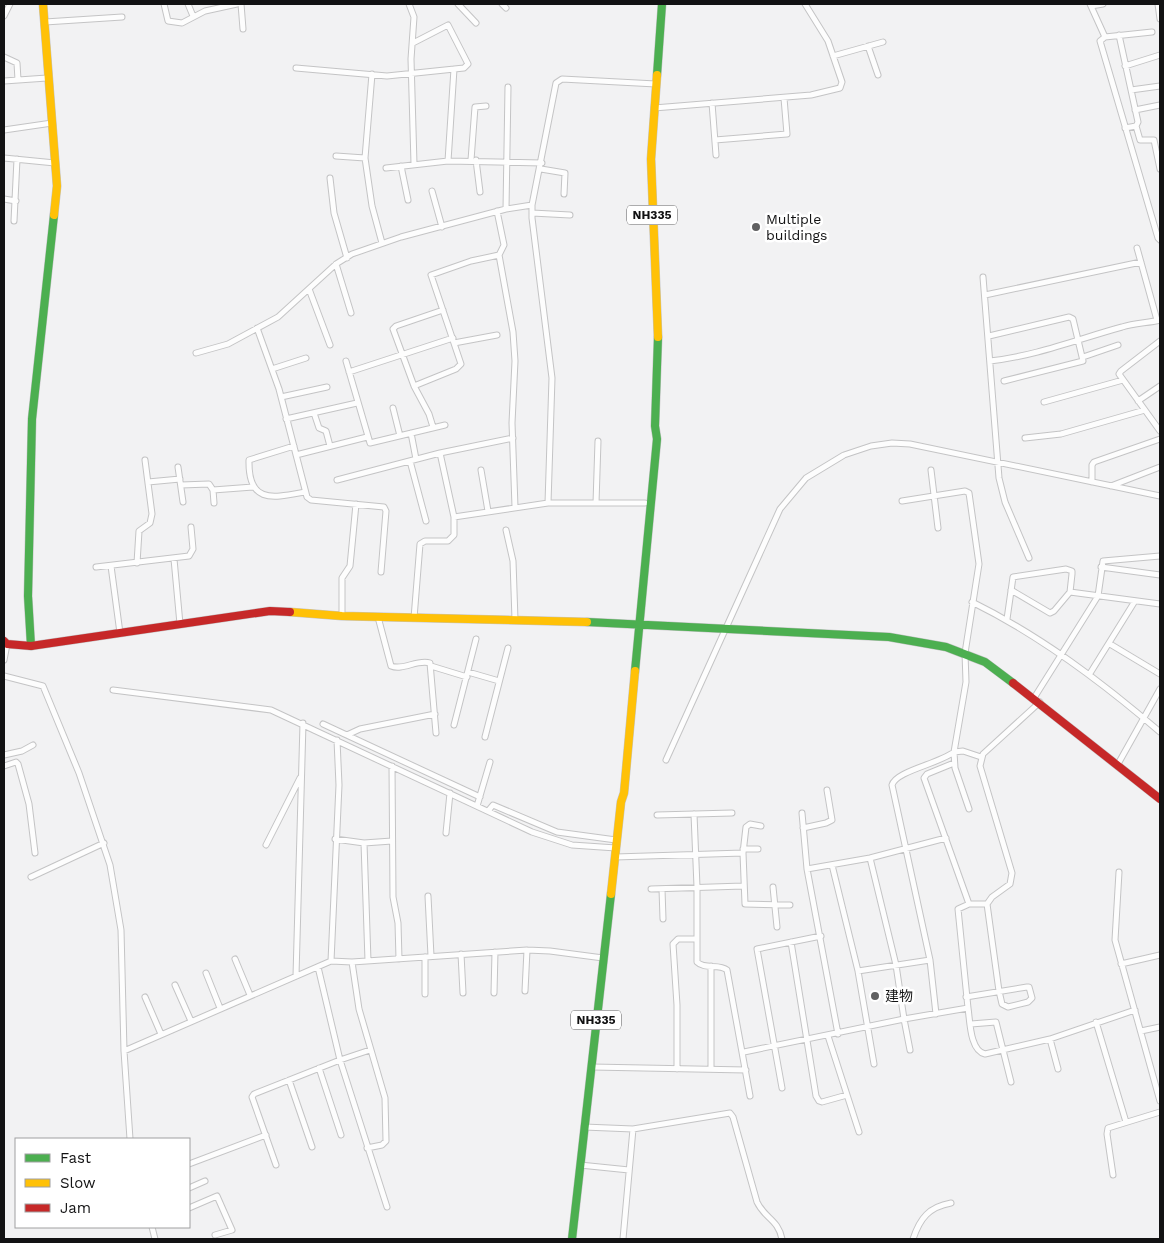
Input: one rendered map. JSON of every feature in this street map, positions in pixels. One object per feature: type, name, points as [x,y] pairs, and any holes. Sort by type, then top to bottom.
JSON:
[{"type":"main road","points":[[31,646],[28,596],[32,419],[57,186],[47,78],[43,4]]},
{"type":"main road","name":"NH335","points":[[637,623],[657,439],[655,426],[658,339],[651,183],[654,108],[662,4]]},
{"type":"main road","name":"NH335","points":[[572,1239],[616,844],[621,802],[624,793],[645,503],[652,433],[655,426]]},
{"type":"main road","points":[[5,642],[31,646],[270,611],[342,616],[637,623],[865,634],[920,642],[965,653],[985,662],[1037,700],[1160,799]]},
{"type":"street","points":[[4,16],[10,4]]},
{"type":"street","points":[[164,4],[166,17],[170,22],[182,23],[193,16],[237,4]]},
{"type":"street","points":[[188,4],[193,16]]},
{"type":"street","points":[[242,4],[243,29]]},
{"type":"street","points":[[409,4],[414,17],[411,74],[414,164]]},
{"type":"street","points":[[458,4],[476,23]]},
{"type":"street","points":[[654,108],[784,98],[811,95],[840,88],[842,82],[828,41],[805,4]]},
{"type":"street","points":[[1103,4],[1091,5],[1105,37]]},
{"type":"street","points":[[1158,4],[1160,19]]},
{"type":"street","points":[[45,22],[122,17]]},
{"type":"street","points":[[296,68],[372,74],[411,74],[454,69],[466,66],[468,61],[450,26],[445,26],[413,43]]},
{"type":"street","points":[[1152,32],[1105,37],[1100,41],[1103,58],[1124,128],[1158,239],[1160,240]]},
{"type":"street","points":[[1119,35],[1138,122],[1136,126],[1140,140],[1154,140],[1160,169]]},
{"type":"street","points":[[833,56],[883,42]]},
{"type":"street","points":[[868,46],[878,76]]},
{"type":"street","points":[[1125,66],[1160,55]]},
{"type":"street","points":[[4,57],[17,63],[18,80]]},
{"type":"street","points":[[448,161],[454,69]]},
{"type":"street","points":[[372,74],[365,158],[372,206],[382,243]]},
{"type":"street","points":[[4,81],[47,78]]},
{"type":"street","points":[[548,502],[552,378],[532,232],[532,205],[541,169],[556,83],[559,80],[656,84]]},
{"type":"street","points":[[1131,90],[1160,86]]},
{"type":"street","points":[[506,209],[508,87]]},
{"type":"street","points":[[715,140],[786,134],[784,98]]},
{"type":"street","points":[[712,103],[716,155]]},
{"type":"street","points":[[1135,110],[1160,105]]},
{"type":"street","points":[[480,192],[474,160],[475,107],[486,106]]},
{"type":"street","points":[[4,130],[52,123]]},
{"type":"street","points":[[1124,128],[1136,126]]},
{"type":"street","points":[[336,156],[365,158]]},
{"type":"street","points":[[4,158],[55,163]]},
{"type":"street","points":[[14,220],[18,159]]},
{"type":"street","points":[[386,168],[474,160],[542,163]]},
{"type":"street","points":[[401,166],[408,200]]},
{"type":"street","points":[[541,169],[566,173],[564,194]]},
{"type":"street","points":[[330,178],[334,213],[347,258]]},
{"type":"street","points":[[432,191],[442,227]]},
{"type":"street","points":[[4,199],[16,200]]},
{"type":"street","points":[[196,353],[222,346],[278,317],[336,264],[347,258],[382,243],[506,209],[532,205]]},
{"type":"street","points":[[497,212],[504,245],[499,255],[513,332],[515,360],[513,438],[515,506]]},
{"type":"street","points":[[532,213],[570,215]]},
{"type":"street","points":[[990,361],[1013,358],[1080,341],[1125,326],[1159,320],[1137,248]]},
{"type":"street","points":[[414,386],[459,367],[460,362],[431,275],[471,261],[499,255]]},
{"type":"street","points":[[985,295],[1141,262]]},
{"type":"street","points":[[336,264],[351,314]]},
{"type":"street","points":[[983,277],[998,463],[1005,502],[1029,558]]},
{"type":"street","points":[[309,289],[330,345]]},
{"type":"street","points":[[433,427],[429,414],[414,386],[394,327],[443,310]]},
{"type":"street","points":[[988,336],[1071,316],[1080,341],[1083,357]]},
{"type":"street","points":[[257,328],[281,397],[305,492],[309,499],[382,507],[386,511],[381,572]]},
{"type":"street","points":[[348,372],[454,341],[496,335]]},
{"type":"street","points":[[1160,342],[1119,374],[1160,431]]},
{"type":"street","points":[[1004,381],[1081,361],[1083,357],[1118,345]]},
{"type":"street","points":[[272,369],[306,358]]},
{"type":"street","points":[[346,361],[370,443],[445,425]]},
{"type":"street","points":[[1044,402],[1123,380]]},
{"type":"street","points":[[281,397],[327,386]]},
{"type":"street","points":[[1138,401],[1160,386]]},
{"type":"street","points":[[286,419],[357,403]]},
{"type":"street","points":[[393,408],[400,436]]},
{"type":"street","points":[[1024,438],[1061,434],[1145,410]]},
{"type":"street","points":[[314,413],[319,428],[326,431],[330,446]]},
{"type":"street","points":[[411,433],[416,459]]},
{"type":"street","points":[[296,455],[367,437]]},
{"type":"street","points":[[337,480],[440,453],[513,438]]},
{"type":"street","points":[[1092,482],[1092,465],[1094,462],[1160,439]]},
{"type":"street","points":[[596,503],[598,441]]},
{"type":"street","points":[[666,760],[780,509],[806,478],[844,455],[870,446],[892,443],[910,444],[1160,496]]},
{"type":"street","points":[[294,446],[249,460],[253,487],[258,493],[270,497],[305,492]]},
{"type":"street","points":[[414,618],[420,544],[425,541],[452,540],[454,535],[454,517],[440,453]]},
{"type":"street","points":[[137,563],[137,538],[142,528],[150,522],[152,514],[145,460]]},
{"type":"street","points":[[410,461],[426,520]]},
{"type":"street","points":[[178,467],[183,502]]},
{"type":"street","points":[[1111,486],[1160,467]]},
{"type":"street","points":[[481,470],[488,510]]},
{"type":"street","points":[[931,470],[938,528]]},
{"type":"street","points":[[148,482],[209,484],[213,490],[214,503]]},
{"type":"street","points":[[213,490],[253,487]]},
{"type":"street","points":[[902,501],[965,491],[970,495],[979,564],[965,653],[966,682],[954,752],[954,763],[969,809]]},
{"type":"street","points":[[454,517],[488,510],[548,502],[645,503]]},
{"type":"street","points":[[342,616],[342,578],[350,566],[356,504]]},
{"type":"street","points":[[96,567],[189,556],[192,553],[191,526]]},
{"type":"street","points":[[506,530],[513,561],[515,620]]},
{"type":"street","points":[[1135,1010],[1050,1039],[985,1054],[977,1051],[966,997],[957,913],[960,907],[969,904],[987,904],[1012,880],[980,766],[981,757],[1037,700],[1062,654],[1098,596],[1101,567],[1105,560],[1160,556]]},
{"type":"street","points":[[174,559],[180,624]]},
{"type":"street","points":[[111,566],[120,633]]},
{"type":"street","points":[[1101,567],[1160,575]]},
{"type":"street","points":[[1007,619],[1012,579],[1016,575],[1066,570],[1072,574],[1070,592],[1054,611],[1050,613],[1011,590]]},
{"type":"street","points":[[1070,592],[1160,604]]},
{"type":"street","points":[[1089,675],[1135,601]]},
{"type":"street","points":[[972,602],[1007,619],[1062,654],[1160,732]]},
{"type":"street","points":[[378,617],[391,666],[396,668],[424,662],[430,663],[431,666],[499,681]]},
{"type":"street","points":[[454,724],[476,639]]},
{"type":"street","points":[[4,660],[5,642]]},
{"type":"street","points":[[1110,644],[1160,674]]},
{"type":"street","points":[[484,737],[508,648]]},
{"type":"street","points":[[431,666],[436,733]]},
{"type":"street","points":[[4,676],[43,686],[79,773],[104,843],[121,930],[124,1051],[130,1138]]},
{"type":"street","points":[[1118,764],[1160,689]]},
{"type":"street","points":[[113,690],[256,706],[271,710],[303,723],[551,840],[572,845],[616,844]]},
{"type":"street","points":[[348,735],[360,729],[435,714]]},
{"type":"street","points":[[296,976],[300,777],[303,723]]},
{"type":"street","points":[[323,724],[480,797]]},
{"type":"street","points":[[331,961],[335,839],[339,785],[337,740]]},
{"type":"street","points":[[4,755],[22,751],[33,745]]},
{"type":"street","points":[[936,1014],[930,960],[892,785],[893,780],[903,773],[929,765],[954,752],[963,751],[981,757]]},
{"type":"street","points":[[4,766],[16,762],[18,764],[29,804],[35,853]]},
{"type":"street","points":[[476,806],[490,762]]},
{"type":"street","points":[[954,763],[927,774],[924,778],[969,904]]},
{"type":"street","points":[[392,766],[393,897],[398,923],[399,959]]},
{"type":"street","points":[[266,845],[300,777]]},
{"type":"street","points":[[803,828],[832,820],[827,790]]},
{"type":"street","points":[[446,834],[450,793]]},
{"type":"street","points":[[488,811],[493,805],[557,832],[616,844]]},
{"type":"street","points":[[657,815],[732,813]]},
{"type":"street","points":[[802,813],[807,869],[838,1034]]},
{"type":"street","points":[[694,814],[697,887],[697,962],[701,965],[722,966],[728,970],[744,1052],[750,1096]]},
{"type":"street","points":[[761,826],[747,826],[743,851],[743,886],[746,906],[790,906]]},
{"type":"street","points":[[807,869],[906,850],[946,838]]},
{"type":"street","points":[[335,839],[364,843],[392,841]]},
{"type":"street","points":[[31,877],[104,843]]},
{"type":"street","points":[[364,843],[368,961]]},
{"type":"street","points":[[615,857],[758,849]]},
{"type":"street","points":[[870,858],[896,965],[910,1050]]},
{"type":"street","points":[[832,865],[858,971],[874,1064]]},
{"type":"street","points":[[1119,872],[1115,931],[1121,964],[1160,1101]]},
{"type":"street","points":[[652,889],[743,886]]},
{"type":"street","points":[[773,887],[777,927]]},
{"type":"street","points":[[662,888],[663,919]]},
{"type":"street","points":[[425,994],[428,957],[428,896]]},
{"type":"street","points":[[966,997],[999,991],[1029,987],[1032,998],[1028,1002],[1008,1007],[1002,1004],[999,991],[987,904]]},
{"type":"street","points":[[782,1088],[757,948],[821,936]]},
{"type":"street","points":[[677,1069],[677,1005],[673,944],[678,939],[697,939]]},
{"type":"street","points":[[791,942],[817,1100],[822,1102],[847,1095]]},
{"type":"street","points":[[124,1051],[331,961],[352,962],[527,950],[550,950],[603,958]]},
{"type":"street","points":[[525,991],[527,950]]},
{"type":"street","points":[[494,993],[495,952]]},
{"type":"street","points":[[461,954],[463,993]]},
{"type":"street","points":[[1121,964],[1160,954]]},
{"type":"street","points":[[235,959],[250,995]]},
{"type":"street","points":[[858,971],[930,960]]},
{"type":"street","points":[[352,962],[359,1009],[385,1098],[386,1141],[382,1145],[367,1148]]},
{"type":"street","points":[[711,966],[711,1069]]},
{"type":"street","points":[[318,967],[340,1060],[387,1207]]},
{"type":"street","points":[[206,973],[220,1008]]},
{"type":"street","points":[[176,985],[191,1021]]},
{"type":"street","points":[[145,997],[161,1034]]},
{"type":"street","points":[[744,1052],[806,1041],[868,1026],[968,1008]]},
{"type":"street","points":[[971,1024],[996,1022],[1011,1082]]},
{"type":"street","points":[[1096,1022],[1126,1122]]},
{"type":"street","points":[[1141,1031],[1160,1027]]},
{"type":"street","points":[[828,1036],[859,1132]]},
{"type":"street","points":[[1050,1039],[1058,1069]]},
{"type":"street","points":[[276,1165],[252,1097],[257,1092],[370,1050]]},
{"type":"street","points":[[590,1067],[746,1070]]},
{"type":"street","points":[[319,1068],[341,1135]]},
{"type":"street","points":[[288,1080],[312,1148]]},
{"type":"street","points":[[1113,1175],[1107,1130],[1110,1127],[1160,1112]]},
{"type":"street","points":[[584,1127],[633,1130],[693,1121],[725,1113],[732,1114],[757,1202],[765,1214],[778,1225],[782,1239]]},
{"type":"street","points":[[622,1239],[633,1130]]},
{"type":"street","points":[[190,1164],[266,1136]]},
{"type":"street","points":[[580,1166],[629,1170]]},
{"type":"street","points":[[190,1188],[205,1181]]},
{"type":"street","points":[[190,1208],[217,1196],[232,1230],[215,1235]]},
{"type":"street","points":[[914,1239],[917,1226],[928,1212],[939,1205],[951,1203]]},
{"type":"street","points":[[147,1239],[155,1238]]},
{"type":"traffic: fast","points":[[657,75],[662,4]]},
{"type":"traffic: fast","points":[[31,646],[28,596],[32,419],[54,215]]},
{"type":"traffic: fast","points":[[635,671],[657,439],[655,426],[658,337]]},
{"type":"traffic: fast","points":[[587,622],[889,637],[946,647],[985,662],[1013,683]]},
{"type":"traffic: fast","points":[[572,1239],[611,894]]},
{"type":"traffic: slow","points":[[43,4],[57,186],[54,215]]},
{"type":"traffic: slow","points":[[657,75],[651,159],[658,337]]},
{"type":"traffic: slow","points":[[290,612],[342,616],[587,622]]},
{"type":"traffic: slow","points":[[611,894],[621,802],[624,793],[635,671]]},
{"type":"traffic: jam","points":[[4,641],[7,644],[31,646],[270,611],[290,612]]},
{"type":"traffic: jam","points":[[1013,683],[1160,799]]},
{"type":"place","name":"Multiple buildings","points":[[756,227]]},
{"type":"place","name":"建物","points":[[875,996]]}]
